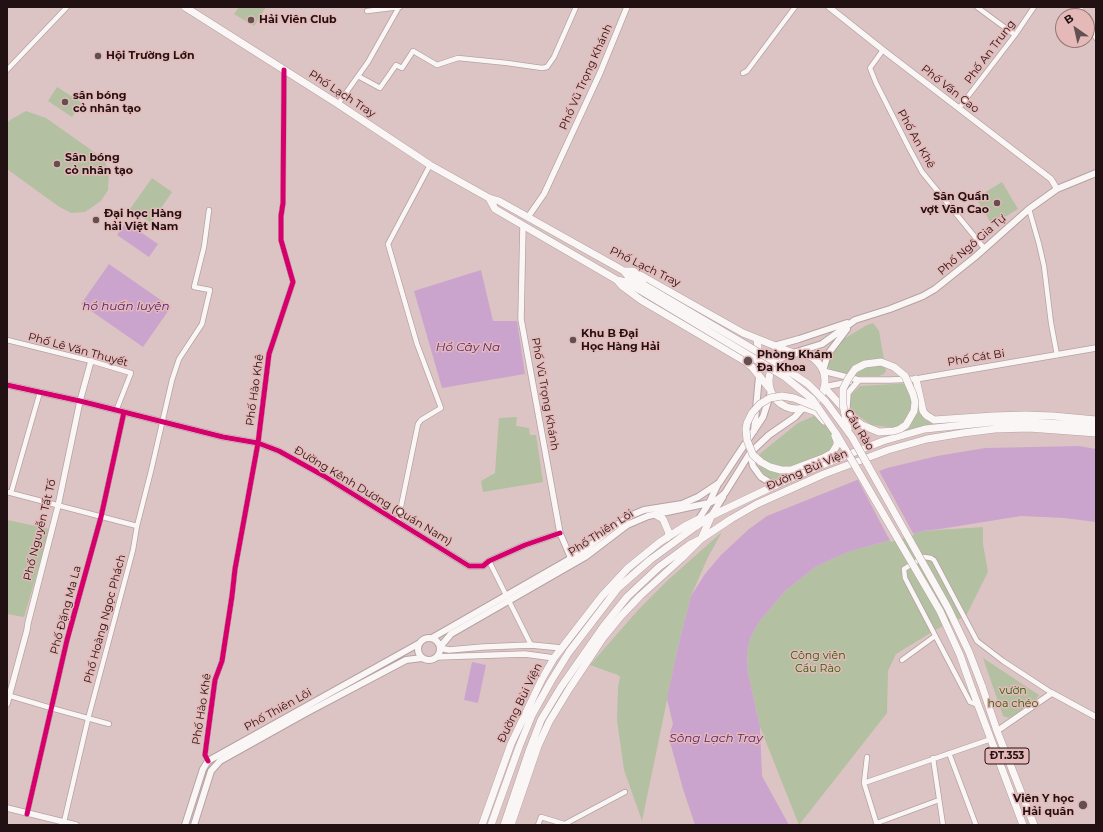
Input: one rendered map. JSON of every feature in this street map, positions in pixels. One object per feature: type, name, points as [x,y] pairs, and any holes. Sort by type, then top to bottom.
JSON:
[{"type":"main road","name":"Phố Lạch Tray","points":[[184,7],[338,104],[430,165],[489,198],[500,201],[624,271],[632,271],[743,333],[793,353]]},
{"type":"main road","name":"Phố Ngô Gia Tự","points":[[793,353],[822,344],[855,320],[923,296],[935,290],[1029,209],[1057,189],[1096,173]]},
{"type":"main road","name":"Phố Lạch Tray","points":[[489,198],[495,208],[617,280],[622,286],[641,300],[743,360],[752,367],[770,390]]},
{"type":"main road","name":"Cầu Rào","points":[[624,271],[642,288],[785,377],[804,392],[818,408],[837,435],[940,611],[960,655],[978,705]]},
{"type":"main road","name":"Cầu Rào","points":[[617,280],[642,288],[766,357],[819,393],[849,433],[948,608],[969,652],[997,731]]},
{"type":"main road","points":[[774,346],[855,320]]},
{"type":"main road","points":[[823,370],[832,349],[855,320]]},
{"type":"main road","points":[[743,360],[749,359],[756,354],[758,348],[757,339]]},
{"type":"main road","points":[[803,408],[818,400],[824,387],[825,378],[823,370],[818,362],[811,356],[802,353],[785,355],[772,366],[769,374],[770,390],[775,399],[787,408],[803,408],[816,412],[834,434],[837,445],[832,453],[824,458],[791,470],[780,470],[761,462],[750,450],[746,440],[747,423],[755,408],[765,400],[776,397],[789,397],[804,402],[818,408]]},
{"type":"main road","points":[[824,387],[849,414],[862,425],[879,432],[894,431],[906,425],[914,411],[913,394],[905,376],[894,367],[881,362],[865,364],[855,369],[846,382],[843,395],[843,405],[849,433]]},
{"type":"main road","points":[[753,432],[759,376]]},
{"type":"main road","name":"Đường Bùi Viện","points":[[916,379],[923,411],[929,418],[939,421],[1052,416],[1096,420]]},
{"type":"main road","name":"Phố Thiên Lôi","points":[[572,561],[612,528],[632,515],[644,510],[682,504],[698,497],[719,483],[763,417],[770,390]]},
{"type":"main road","name":"Phố Thiên Lôi","points":[[432,638],[450,631],[572,561],[600,547],[627,526],[648,516],[709,503],[718,499],[725,493],[750,453],[769,435],[795,416],[803,408]]},
{"type":"main road","name":"Đường Bùi Viện","points":[[491,825],[508,774],[532,715],[562,663],[618,588],[650,560],[695,526],[711,516],[778,484],[854,452],[882,441],[925,430],[993,419],[1096,426]]},
{"type":"main road","name":"Đường Bùi Viện","points":[[511,825],[538,746],[549,722],[603,638],[640,596],[702,539],[731,519],[757,504],[824,474],[888,450],[927,439],[995,429],[1029,428],[1096,434]]},
{"type":"main road","points":[[750,453],[753,466],[761,477],[771,483],[778,484]]},
{"type":"main road","points":[[695,526],[719,483]]},
{"type":"main road","points":[[702,539],[711,516],[725,493]]},
{"type":"main road","points":[[656,515],[663,519],[667,527],[669,533],[666,538]]},
{"type":"main road","name":"Đường Bùi Viện","points":[[482,825],[511,744],[542,679],[554,658],[602,596],[628,568],[651,548],[666,538],[699,519],[711,516]]},
{"type":"main road","name":"Đường Bùi Viện","points":[[504,825],[541,720],[561,687],[598,633],[627,597],[659,567],[689,545],[702,539]]},
{"type":"main road","name":"Phố Thiên Lôi","points":[[440,648],[450,631]]},
{"type":"main road","points":[[426,638],[432,638],[437,641],[440,648],[437,657],[430,660],[422,658],[418,652],[418,644],[426,638]]},
{"type":"main road","name":"Phố Thiên Lôi","points":[[208,761],[418,644]]},
{"type":"main road","name":"Phố Thiên Lôi","points":[[214,766],[220,761],[306,712],[406,660],[422,658]]},
{"type":"main road","points":[[561,687],[569,689]]},
{"type":"main road","name":"ĐT.353","points":[[978,705],[1023,825]]},
{"type":"main road","name":"ĐT.353","points":[[997,731],[1034,825]]},
{"type":"main road","points":[[185,825],[203,769],[208,761],[214,766],[211,771],[194,825]]},
{"type":"main road","points":[[508,774],[520,778]]},
{"type":"street","points":[[7,70],[67,7]]},
{"type":"street","points":[[338,104],[368,62],[399,7]]},
{"type":"street","points":[[367,12],[399,7]]},
{"type":"street","points":[[358,76],[380,88],[396,65],[402,68],[412,51],[436,65],[458,58],[542,68],[547,67],[554,57],[576,7]]},
{"type":"street","name":"Phố Vũ Trọng Khánh","points":[[528,217],[550,183],[600,73],[627,7]]},
{"type":"street","points":[[743,73],[747,71],[795,7]]},
{"type":"street","name":"Phố Văn Cao","points":[[829,7],[1051,179],[1057,189]]},
{"type":"street","points":[[977,7],[1015,35]]},
{"type":"street","name":"Phố An Trung","points":[[959,108],[1015,35],[1034,7]]},
{"type":"street","name":"Phố An Khê","points":[[883,50],[870,68],[908,148],[922,172],[984,248]]},
{"type":"street","name":"Phố Hào Khê","points":[[208,761],[205,755],[215,680],[222,661],[235,569],[258,443],[269,354],[293,282],[281,240],[281,216],[283,203],[284,70]]},
{"type":"street","points":[[398,522],[418,424],[421,420],[441,408],[416,344],[388,244],[430,165]]},
{"type":"street","points":[[1029,209],[1044,266],[1051,323],[1057,355]]},
{"type":"street","name":"Phố Hoàng Ngọc Phách","points":[[64,822],[88,719],[133,550],[137,526],[172,380],[179,359],[202,324],[210,290],[194,287],[204,247],[209,210]]},
{"type":"street","name":"Phố Vũ Trọng Khánh","points":[[523,225],[521,319],[560,533],[572,561]]},
{"type":"street","name":"Phố Lê Văn Thuyết","points":[[7,340],[91,361],[131,373],[116,411]]},
{"type":"street","name":"Phố Cát Bi","points":[[824,387],[859,380],[916,379],[1096,348]]},
{"type":"street","name":"Phố Nguyễn Tất Tố","points":[[7,704],[8,695],[58,506],[80,401],[91,361]]},
{"type":"street","name":"Phố Cát Bi","points":[[823,370],[859,380]]},
{"type":"street","points":[[849,414],[846,403],[848,394],[859,380]]},
{"type":"street","name":"Đường Kênh Dương (Quán Nam)","points":[[7,385],[80,401],[223,437],[258,443],[279,451],[299,461],[469,566],[483,566],[489,561],[525,545],[560,533]]},
{"type":"street","points":[[40,392],[9,493],[137,526]]},
{"type":"street","name":"Phố Đặng Ma La","points":[[27,814],[67,640],[101,517],[124,412]]},
{"type":"street","points":[[978,705],[970,702],[905,578],[904,569],[927,557],[934,560],[977,641],[1003,661],[1052,693],[1096,716]]},
{"type":"street","points":[[489,561],[506,598],[531,645]]},
{"type":"street","points":[[902,660],[935,636]]},
{"type":"street","points":[[440,648],[449,650],[531,645],[562,648]]},
{"type":"street","points":[[437,657],[525,654],[554,658]]},
{"type":"street","points":[[997,731],[1052,693]]},
{"type":"street","points":[[8,695],[109,724]]},
{"type":"street","points":[[864,783],[991,739]]},
{"type":"street","points":[[949,753],[976,825]]},
{"type":"street","points":[[867,756],[864,783],[877,824],[939,800]]},
{"type":"street","points":[[933,758],[943,825]]},
{"type":"street","points":[[538,825],[541,817],[564,824],[625,792]]},
{"type":"street","points":[[7,808],[76,825]]},
{"type":"green space","name":"Hải Viên Club","points":[[239,7],[266,7],[254,26],[234,14]]},
{"type":"green space","name":"sân bóng cỏ nhân tạo","points":[[57,87],[82,103],[72,117],[48,101]]},
{"type":"green space","name":"Sân bóng cỏ nhân tạo","points":[[26,111],[46,118],[104,159],[109,172],[108,190],[101,201],[85,212],[71,213],[58,206],[7,169],[7,123]]},
{"type":"green space","points":[[152,178],[172,192],[151,223],[130,209]]},
{"type":"green space","name":"Sân Quần vợt Văn Cao","points":[[1002,182],[1018,209],[992,225],[976,198]]},
{"type":"green space","points":[[873,323],[879,331],[886,371],[884,374],[879,376],[854,376],[831,370],[827,365],[828,358],[839,342]]},
{"type":"green space","points":[[913,384],[920,413],[925,420],[935,423],[903,432],[889,427],[872,425],[858,416],[851,409],[849,403],[851,395],[860,386]]},
{"type":"green space","points":[[814,416],[822,417],[842,444],[840,450],[831,458],[779,480],[770,478],[761,471],[758,464],[758,456],[798,423]]},
{"type":"green space","points":[[517,417],[516,426],[529,428],[530,435],[536,435],[543,482],[483,492],[481,481],[495,473],[499,418]]},
{"type":"green space","points":[[7,520],[50,529],[24,617],[7,614]]},
{"type":"green space","name":"Công viên Cầu Rào","points":[[983,527],[983,544],[988,572],[966,616],[937,629],[896,654],[888,671],[887,713],[799,825],[760,727],[748,673],[747,655],[750,638],[759,622],[785,591],[814,568],[834,558],[851,551],[923,531]]},
{"type":"green space","points":[[722,532],[708,557],[691,596],[678,647],[642,821],[624,770],[617,720],[618,688],[620,677],[590,665],[639,609],[668,580]]},
{"type":"green space","name":"vườn hoa chéo","points":[[983,658],[1039,695],[1032,705],[1009,718],[1003,716]]},
{"type":"water","points":[[126,222],[158,244],[149,257],[117,235]]},
{"type":"water","name":"hồ huấn luyện","points":[[109,264],[171,307],[143,347],[81,304]]},
{"type":"water","name":"Hồ Cây Na","points":[[481,270],[493,321],[517,321],[525,374],[442,388],[414,291]]},
{"type":"water","name":"Sông Lạch Tray","points":[[1079,446],[1096,449],[1096,522],[1064,518],[1021,516],[923,531],[851,551],[834,558],[814,568],[785,591],[759,622],[750,638],[747,655],[748,673],[760,727],[762,776],[789,825],[695,825],[670,742],[670,732],[673,724],[667,699],[691,596],[705,574],[721,555],[749,529],[767,516],[887,468],[937,456],[985,448]]},
{"type":"water","points":[[472,662],[486,665],[478,703],[464,700]]},
{"type":"pier","points":[[878,469],[914,535],[891,542],[887,535],[857,478]]},
{"type":"cycle path","points":[[208,761],[205,755],[215,680],[222,661],[235,569],[258,443],[269,354],[293,282],[281,240],[281,216],[283,203],[284,70]]},
{"type":"cycle path","points":[[7,385],[80,401],[223,437],[258,443],[279,451],[324,476],[469,566],[483,566],[489,561],[525,545],[560,533]]},
{"type":"cycle path","points":[[27,814],[67,640],[101,517],[124,412]]},
{"type":"place","name":"Hải Viên Club","points":[[251,20]]},
{"type":"place","name":"Hội Trường Lớn","points":[[98,56]]},
{"type":"place","name":"sân bóng cỏ nhân tạo","points":[[65,102]]},
{"type":"place","name":"Sân bóng cỏ nhân tạo","points":[[57,164]]},
{"type":"place","name":"Sân Quần vợt Văn Cao","points":[[997,203]]},
{"type":"place","name":"Đại học Hàng hải Việt Nam","points":[[96,220]]},
{"type":"place","name":"Khu B Đại Học Hàng Hải","points":[[573,340]]},
{"type":"place","name":"Phòng Khám Đa Khoa","points":[[748,361]]},
{"type":"place","name":"Viên Y học Hải quân","points":[[1083,805]]}]
